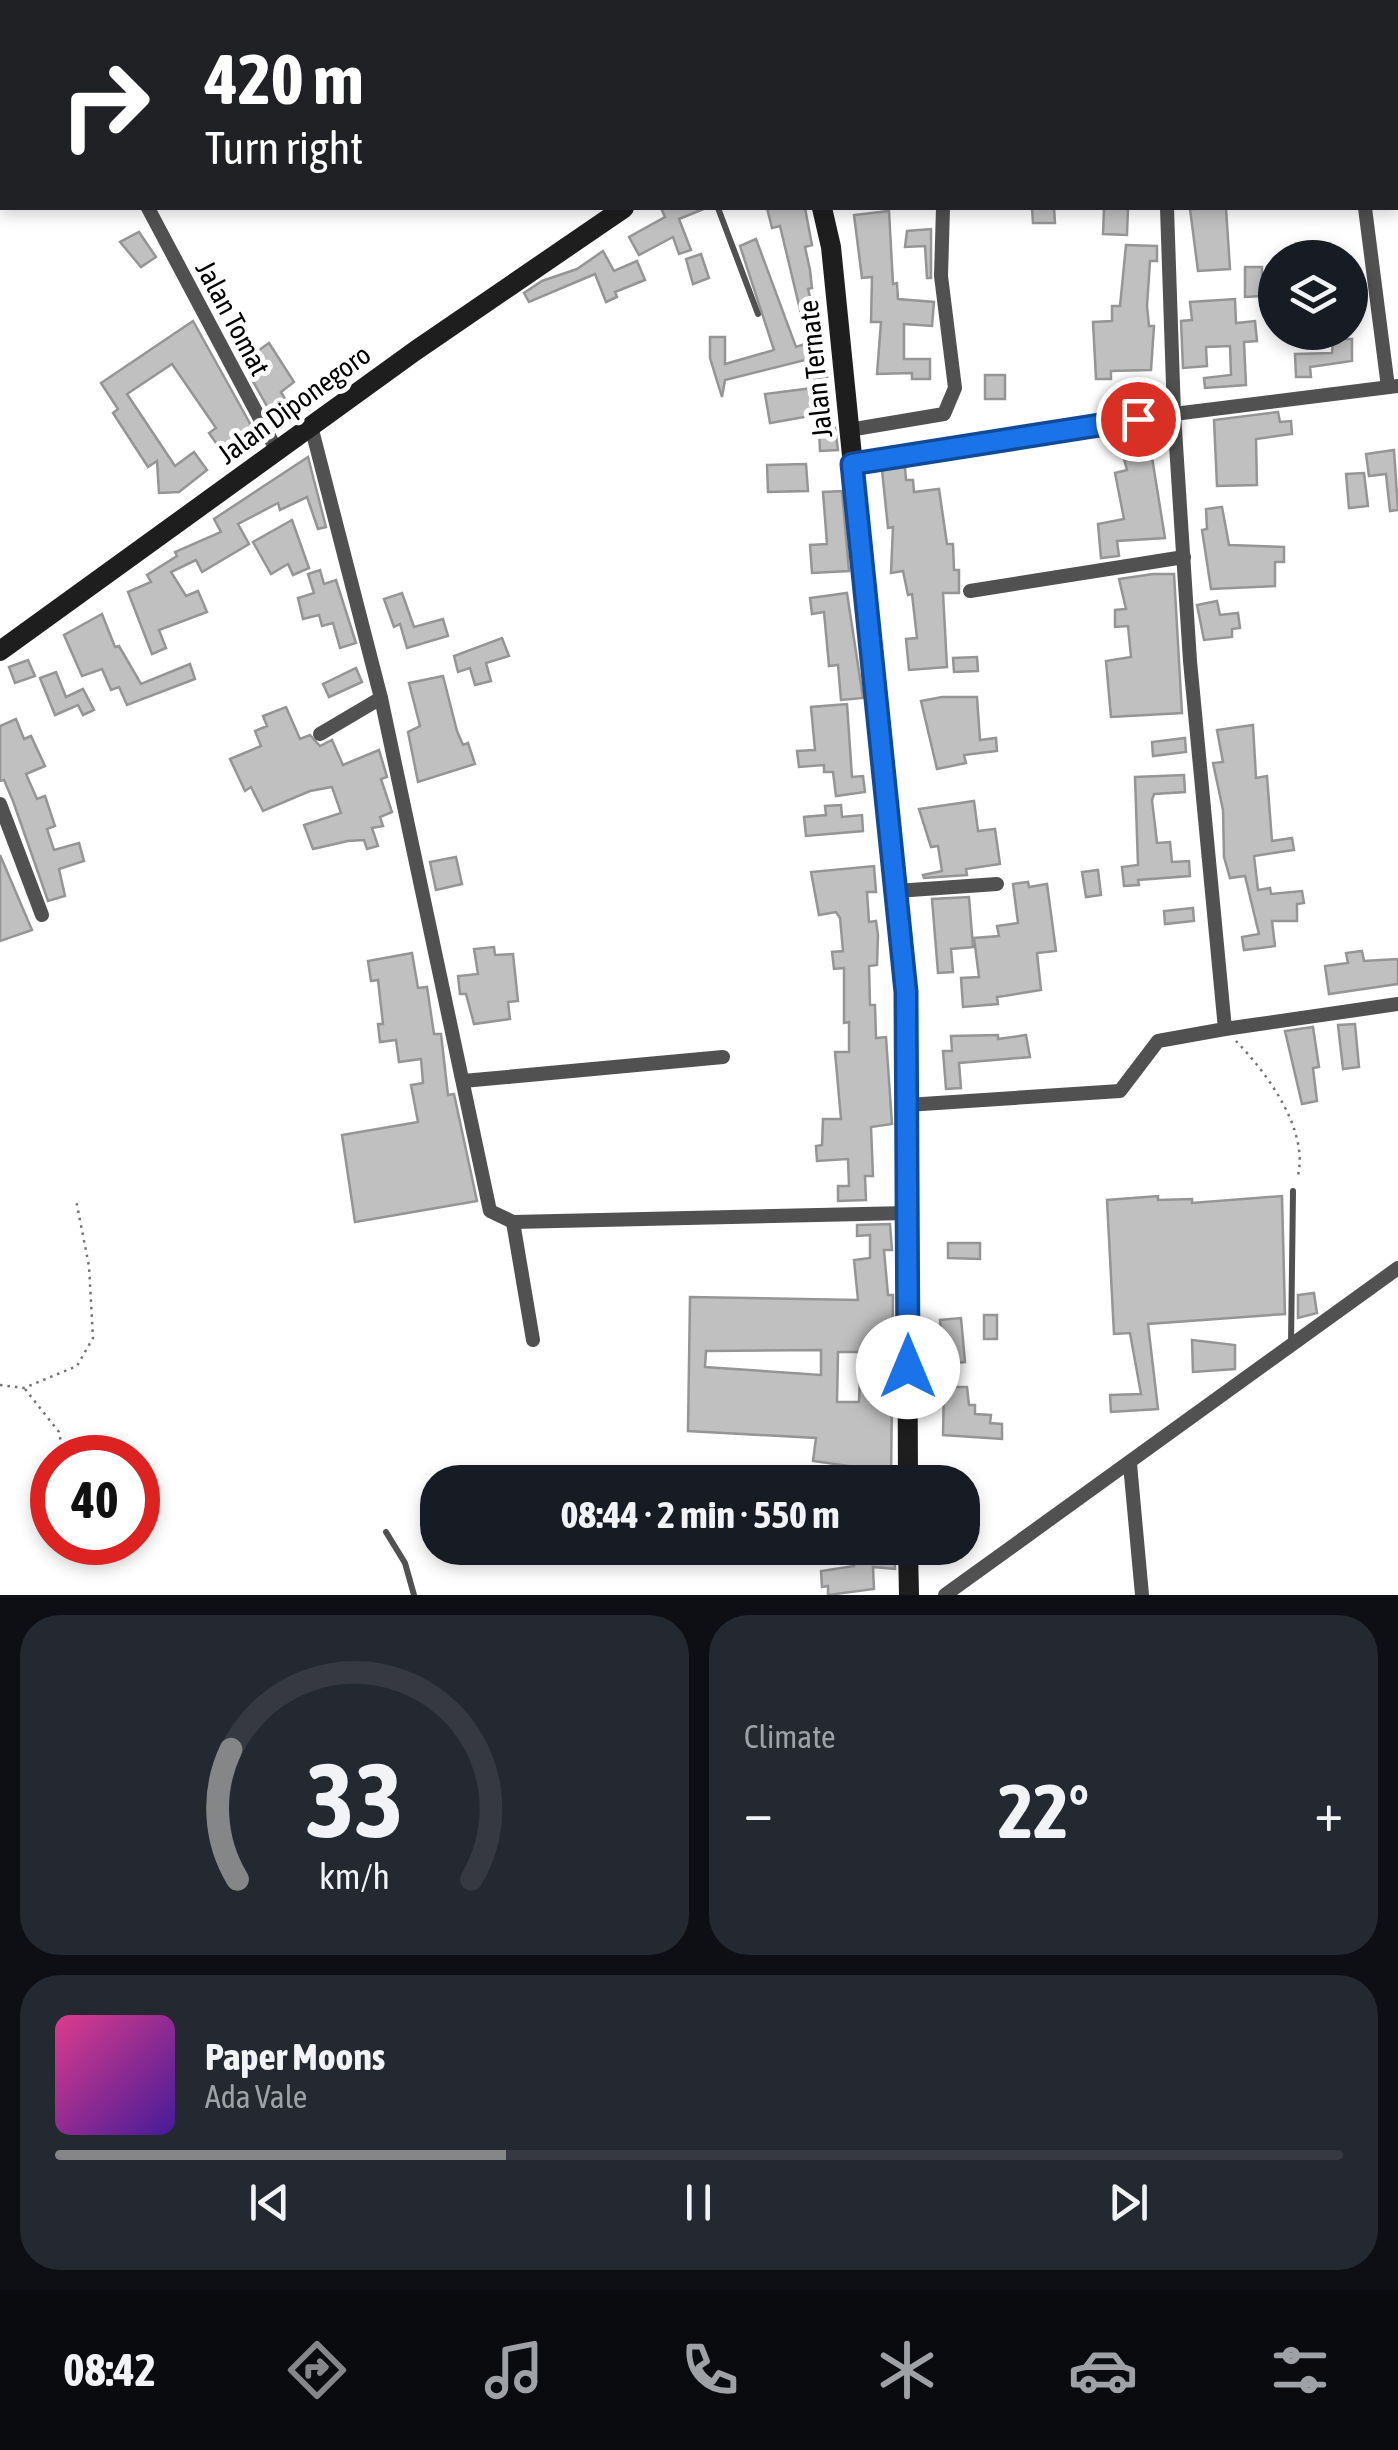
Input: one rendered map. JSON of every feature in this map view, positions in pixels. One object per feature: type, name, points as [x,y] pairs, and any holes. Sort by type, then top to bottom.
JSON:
[{"type":"street","name":"Jalan Tomat","points":[[149,210],[276,451]]},
{"type":"street","name":"Jalan Diponegoro","points":[[0,651],[311,426],[621,210]]},
{"type":"street","name":"Jalan Ternate","points":[[822,210],[831,247],[906,992],[908,1465]]},
{"type":"street","points":[[849,430],[944,414],[951,404],[954,388],[942,276],[943,210]]},
{"type":"street","points":[[1167,210],[1184,558],[1224,1029]]},
{"type":"street","points":[[852,464],[1174,414],[1393,387],[1366,244],[1365,210]]},
{"type":"street","points":[[311,426],[382,698],[487,1205],[494,1216],[513,1222],[907,1212]]},
{"type":"street","points":[[970,591],[1184,558]]},
{"type":"street","points":[[320,734],[382,698]]},
{"type":"street","points":[[0,804],[42,915]]},
{"type":"street","points":[[896,891],[997,884]]},
{"type":"street","points":[[907,1105],[1120,1091],[1158,1041],[1398,1004]]},
{"type":"street","points":[[463,1080],[723,1057]]},
{"type":"street","points":[[513,1222],[533,1340]]},
{"type":"street","points":[[944,1595],[1398,1268]]},
{"type":"street","points":[[1130,1464],[1142,1595]]},
{"type":"street","points":[[908,1565],[908,1595]]},
{"type":"lane","points":[[719,210],[758,314]]},
{"type":"lane","points":[[1291,1347],[1293,1191]]},
{"type":"lane","points":[[386,1532],[406,1562],[414,1595]]},
{"type":"path","points":[[1224,1029],[1258,1065],[1288,1115],[1298,1147],[1299,1172],[1293,1191]]},
{"type":"path","points":[[0,1385],[24,1388],[76,1366],[93,1338],[89,1266],[76,1200]]},
{"type":"path","points":[[24,1388],[60,1435]]},
{"type":"building","points":[[662,210],[701,210],[679,219],[691,250],[679,254],[673,237],[639,255],[629,237],[665,217]]},
{"type":"building","points":[[768,210],[805,210],[812,245],[805,247],[812,288],[808,289],[815,317],[821,316],[827,377],[809,380],[805,360],[725,380],[722,397],[710,358],[710,337],[725,337],[725,364],[774,350],[740,246],[756,239],[796,347],[808,343],[780,226],[772,228]]},
{"type":"building","points":[[1032,210],[1054,210],[1055,223],[1033,223]]},
{"type":"building","points":[[1104,210],[1128,210],[1127,235],[1103,234]]},
{"type":"building","points":[[1190,210],[1226,210],[1230,269],[1198,271]]},
{"type":"building","points":[[889,211],[893,284],[897,283],[898,299],[934,302],[932,326],[904,324],[904,359],[930,359],[930,379],[912,379],[912,373],[877,374],[881,322],[871,322],[872,277],[862,278],[854,215]]},
{"type":"building","points":[[931,229],[931,278],[927,278],[925,246],[905,247],[907,231]]},
{"type":"building","points":[[139,232],[156,257],[141,267],[120,242]]},
{"type":"building","points":[[1126,245],[1157,246],[1157,261],[1150,261],[1147,306],[1149,326],[1154,326],[1151,370],[1111,371],[1111,379],[1096,379],[1093,322],[1112,321],[1112,306],[1120,306]]},
{"type":"building","points":[[603,251],[614,271],[637,261],[645,280],[615,292],[617,297],[606,302],[595,274],[529,302],[524,293],[542,281],[577,269]]},
{"type":"building","points":[[701,254],[709,278],[693,284],[686,259]]},
{"type":"building","points":[[1245,267],[1258,267],[1258,296],[1245,297]]},
{"type":"building","points":[[1235,299],[1236,323],[1255,321],[1257,341],[1244,342],[1246,385],[1205,388],[1204,378],[1231,375],[1230,346],[1206,347],[1207,366],[1183,368],[1181,321],[1192,320],[1190,302]]},
{"type":"building","points":[[193,321],[257,436],[228,460],[209,433],[216,428],[172,364],[127,394],[175,466],[194,452],[207,470],[179,492],[159,493],[157,461],[148,467],[113,413],[118,409],[101,383]]},
{"type":"building","points":[[269,343],[294,382],[281,392],[294,414],[277,424],[242,362]]},
{"type":"building","points":[[1352,350],[1352,361],[1310,367],[1311,377],[1296,377],[1295,354]]},
{"type":"building","points":[[985,375],[1005,375],[1005,399],[985,399]]},
{"type":"building","points":[[813,388],[816,415],[770,423],[765,394]]},
{"type":"building","points":[[1278,412],[1280,422],[1291,421],[1292,434],[1256,439],[1257,485],[1217,486],[1214,420]]},
{"type":"building","points":[[835,428],[838,450],[820,451],[819,429]]},
{"type":"building","points":[[1150,445],[1165,538],[1117,541],[1119,556],[1101,558],[1098,524],[1124,519],[1115,473],[1127,470],[1122,452]]},
{"type":"building","points":[[1394,450],[1398,510],[1390,511],[1386,474],[1369,476],[1366,454]]},
{"type":"building","points":[[308,457],[326,527],[318,529],[307,497],[280,510],[278,503],[238,524],[249,544],[202,572],[196,560],[171,572],[186,596],[198,591],[207,612],[159,630],[166,648],[152,654],[128,592],[151,582],[147,575],[177,556],[175,552],[221,532],[214,519]]},
{"type":"building","points":[[806,464],[808,491],[768,492],[767,465]]},
{"type":"building","points":[[905,467],[906,480],[913,480],[914,492],[939,489],[947,544],[953,544],[954,570],[959,570],[959,593],[943,593],[947,667],[909,670],[906,639],[917,638],[912,594],[908,595],[903,571],[891,573],[893,527],[888,528],[882,470]]},
{"type":"building","points":[[1364,473],[1368,506],[1349,508],[1346,474]]},
{"type":"building","points":[[842,491],[849,571],[812,573],[810,545],[827,544],[823,492]]},
{"type":"building","points":[[1222,507],[1229,545],[1284,547],[1284,562],[1275,562],[1275,586],[1211,589],[1202,530],[1207,529],[1206,509]]},
{"type":"building","points":[[292,520],[309,568],[293,575],[288,564],[271,574],[253,542]]},
{"type":"building","points":[[320,570],[324,584],[336,580],[356,643],[340,648],[333,623],[322,626],[319,615],[303,619],[298,598],[314,593],[308,574]]},
{"type":"building","points":[[1174,574],[1182,713],[1111,717],[1106,661],[1131,657],[1128,626],[1115,627],[1115,610],[1126,609],[1119,579]]},
{"type":"building","points":[[402,593],[414,627],[443,619],[448,636],[407,648],[400,624],[394,627],[384,599]]},
{"type":"building","points":[[847,593],[863,698],[841,700],[838,665],[829,666],[824,612],[812,614],[810,598]]},
{"type":"building","points":[[1217,601],[1220,615],[1238,613],[1240,628],[1232,629],[1232,637],[1204,640],[1197,605]]},
{"type":"building","points":[[102,614],[115,647],[119,646],[141,684],[190,664],[195,679],[127,705],[119,687],[111,690],[102,669],[82,676],[64,635]]},
{"type":"building","points":[[502,638],[509,656],[486,663],[491,681],[475,685],[470,668],[458,672],[454,656]]},
{"type":"building","points":[[977,657],[978,671],[954,672],[953,658]]},
{"type":"building","points":[[28,660],[35,676],[15,683],[9,667]]},
{"type":"building","points":[[356,668],[362,682],[329,697],[323,684]]},
{"type":"building","points":[[56,672],[66,697],[83,689],[94,710],[83,715],[78,705],[55,715],[40,678]]},
{"type":"building","points":[[443,676],[457,731],[463,745],[468,743],[475,764],[418,782],[408,732],[420,726],[409,683]]},
{"type":"building","points":[[977,697],[980,740],[996,738],[997,751],[964,755],[966,763],[937,769],[921,701]]},
{"type":"building","points":[[847,704],[852,777],[863,776],[865,792],[836,796],[833,772],[824,772],[824,765],[799,767],[797,751],[815,750],[811,707]]},
{"type":"building","points":[[286,707],[300,739],[310,735],[320,746],[332,740],[343,765],[379,750],[387,777],[381,779],[392,812],[380,817],[383,826],[372,828],[378,846],[367,849],[364,840],[313,849],[304,825],[341,813],[332,787],[310,791],[263,811],[251,787],[245,791],[230,759],[261,746],[255,731],[267,726],[263,716]]},
{"type":"building","points":[[16,719],[24,739],[31,736],[45,766],[26,774],[37,799],[45,796],[55,826],[47,829],[54,850],[79,843],[84,861],[59,869],[65,896],[48,901],[13,801],[4,780],[0,781],[0,726]]},
{"type":"building","points":[[1253,725],[1256,778],[1267,776],[1272,841],[1292,838],[1294,850],[1254,856],[1258,890],[1270,888],[1271,894],[1302,891],[1304,903],[1297,904],[1297,921],[1272,921],[1275,946],[1244,950],[1242,937],[1259,934],[1245,876],[1230,878],[1224,857],[1223,810],[1213,763],[1223,762],[1217,730]]},
{"type":"building","points":[[1185,738],[1186,752],[1153,756],[1152,742]]},
{"type":"building","points":[[1184,775],[1185,792],[1154,794],[1152,800],[1157,843],[1170,842],[1172,862],[1189,861],[1190,876],[1138,880],[1139,885],[1124,886],[1122,867],[1138,865],[1135,777]]},
{"type":"building","points":[[974,801],[978,831],[995,829],[1000,864],[966,869],[967,875],[924,878],[923,875],[942,871],[938,846],[931,847],[919,809]]},
{"type":"building","points":[[841,805],[842,817],[862,815],[863,831],[806,836],[804,817],[826,815],[825,806]]},
{"type":"building","points":[[0,855],[32,930],[0,941]]},
{"type":"building","points":[[456,857],[462,884],[436,890],[430,862]]},
{"type":"building","points":[[874,866],[876,892],[867,892],[869,922],[876,921],[878,935],[877,965],[869,966],[870,1005],[875,1005],[876,1038],[886,1037],[892,1124],[871,1127],[873,1176],[865,1176],[866,1200],[838,1201],[838,1186],[849,1186],[848,1159],[817,1161],[816,1146],[822,1145],[823,1119],[841,1119],[835,1052],[849,1052],[849,1022],[844,1023],[844,968],[834,969],[832,952],[843,951],[840,918],[836,912],[819,915],[811,872]]},
{"type":"building","points":[[1098,870],[1101,895],[1086,897],[1082,872]]},
{"type":"building","points":[[1028,882],[1029,887],[1047,884],[1056,951],[1037,953],[1041,990],[997,997],[998,1004],[963,1007],[961,978],[979,977],[974,938],[999,936],[997,926],[1018,923],[1013,884]]},
{"type":"building","points":[[969,897],[973,947],[951,949],[953,972],[938,973],[932,899]]},
{"type":"building","points":[[1193,908],[1194,921],[1165,924],[1164,911]]},
{"type":"building","points":[[494,947],[495,955],[513,954],[518,1001],[508,1002],[510,1019],[474,1024],[466,994],[460,994],[458,976],[478,974],[474,949]]},
{"type":"building","points":[[1362,951],[1364,961],[1398,959],[1398,984],[1329,994],[1325,966],[1348,963],[1346,953]]},
{"type":"building","points":[[412,953],[418,988],[427,987],[434,1034],[441,1034],[448,1095],[454,1094],[477,1201],[355,1222],[342,1135],[418,1122],[411,1085],[423,1083],[421,1059],[399,1062],[396,1040],[380,1042],[378,1024],[383,1024],[378,980],[371,981],[368,961]]},
{"type":"building","points":[[1355,1024],[1359,1067],[1343,1069],[1338,1025]]},
{"type":"building","points":[[1313,1027],[1319,1067],[1313,1068],[1317,1101],[1302,1104],[1285,1031]]},
{"type":"building","points":[[998,1035],[998,1039],[1026,1035],[1030,1057],[959,1063],[961,1088],[946,1089],[943,1051],[952,1051],[951,1036]]},
{"type":"building","points":[[1158,1196],[1158,1200],[1192,1199],[1192,1203],[1282,1196],[1285,1314],[1148,1324],[1158,1409],[1111,1412],[1110,1395],[1141,1394],[1130,1333],[1114,1334],[1107,1200]]},
{"type":"building","points":[[890,1224],[892,1250],[884,1250],[888,1295],[893,1295],[891,1465],[813,1461],[816,1438],[688,1431],[690,1297],[858,1300],[854,1260],[870,1258],[870,1235],[857,1236],[857,1225]],"holes":[[[821,1350],[821,1375],[705,1367],[706,1351]],[[838,1352],[861,1352],[859,1402],[837,1402]]]},
{"type":"building","points":[[948,1243],[980,1243],[980,1259],[948,1258]]},
{"type":"building","points":[[1314,1293],[1317,1313],[1298,1318],[1298,1295]]},
{"type":"building","points":[[984,1315],[997,1315],[997,1339],[984,1339]]},
{"type":"building","points":[[961,1318],[965,1362],[944,1364],[940,1320]]},
{"type":"building","points":[[1192,1340],[1235,1345],[1235,1369],[1193,1372]]},
{"type":"building","points":[[944,1387],[967,1387],[969,1405],[975,1405],[975,1414],[991,1415],[990,1423],[1002,1424],[1002,1439],[943,1435]]},
{"type":"building","points":[[895,1565],[895,1569],[873,1567],[874,1589],[828,1595],[828,1586],[822,1587],[821,1571]]},
{"type":"route","points":[[908,1367],[906,992],[852,464],[1138,419]]}]
